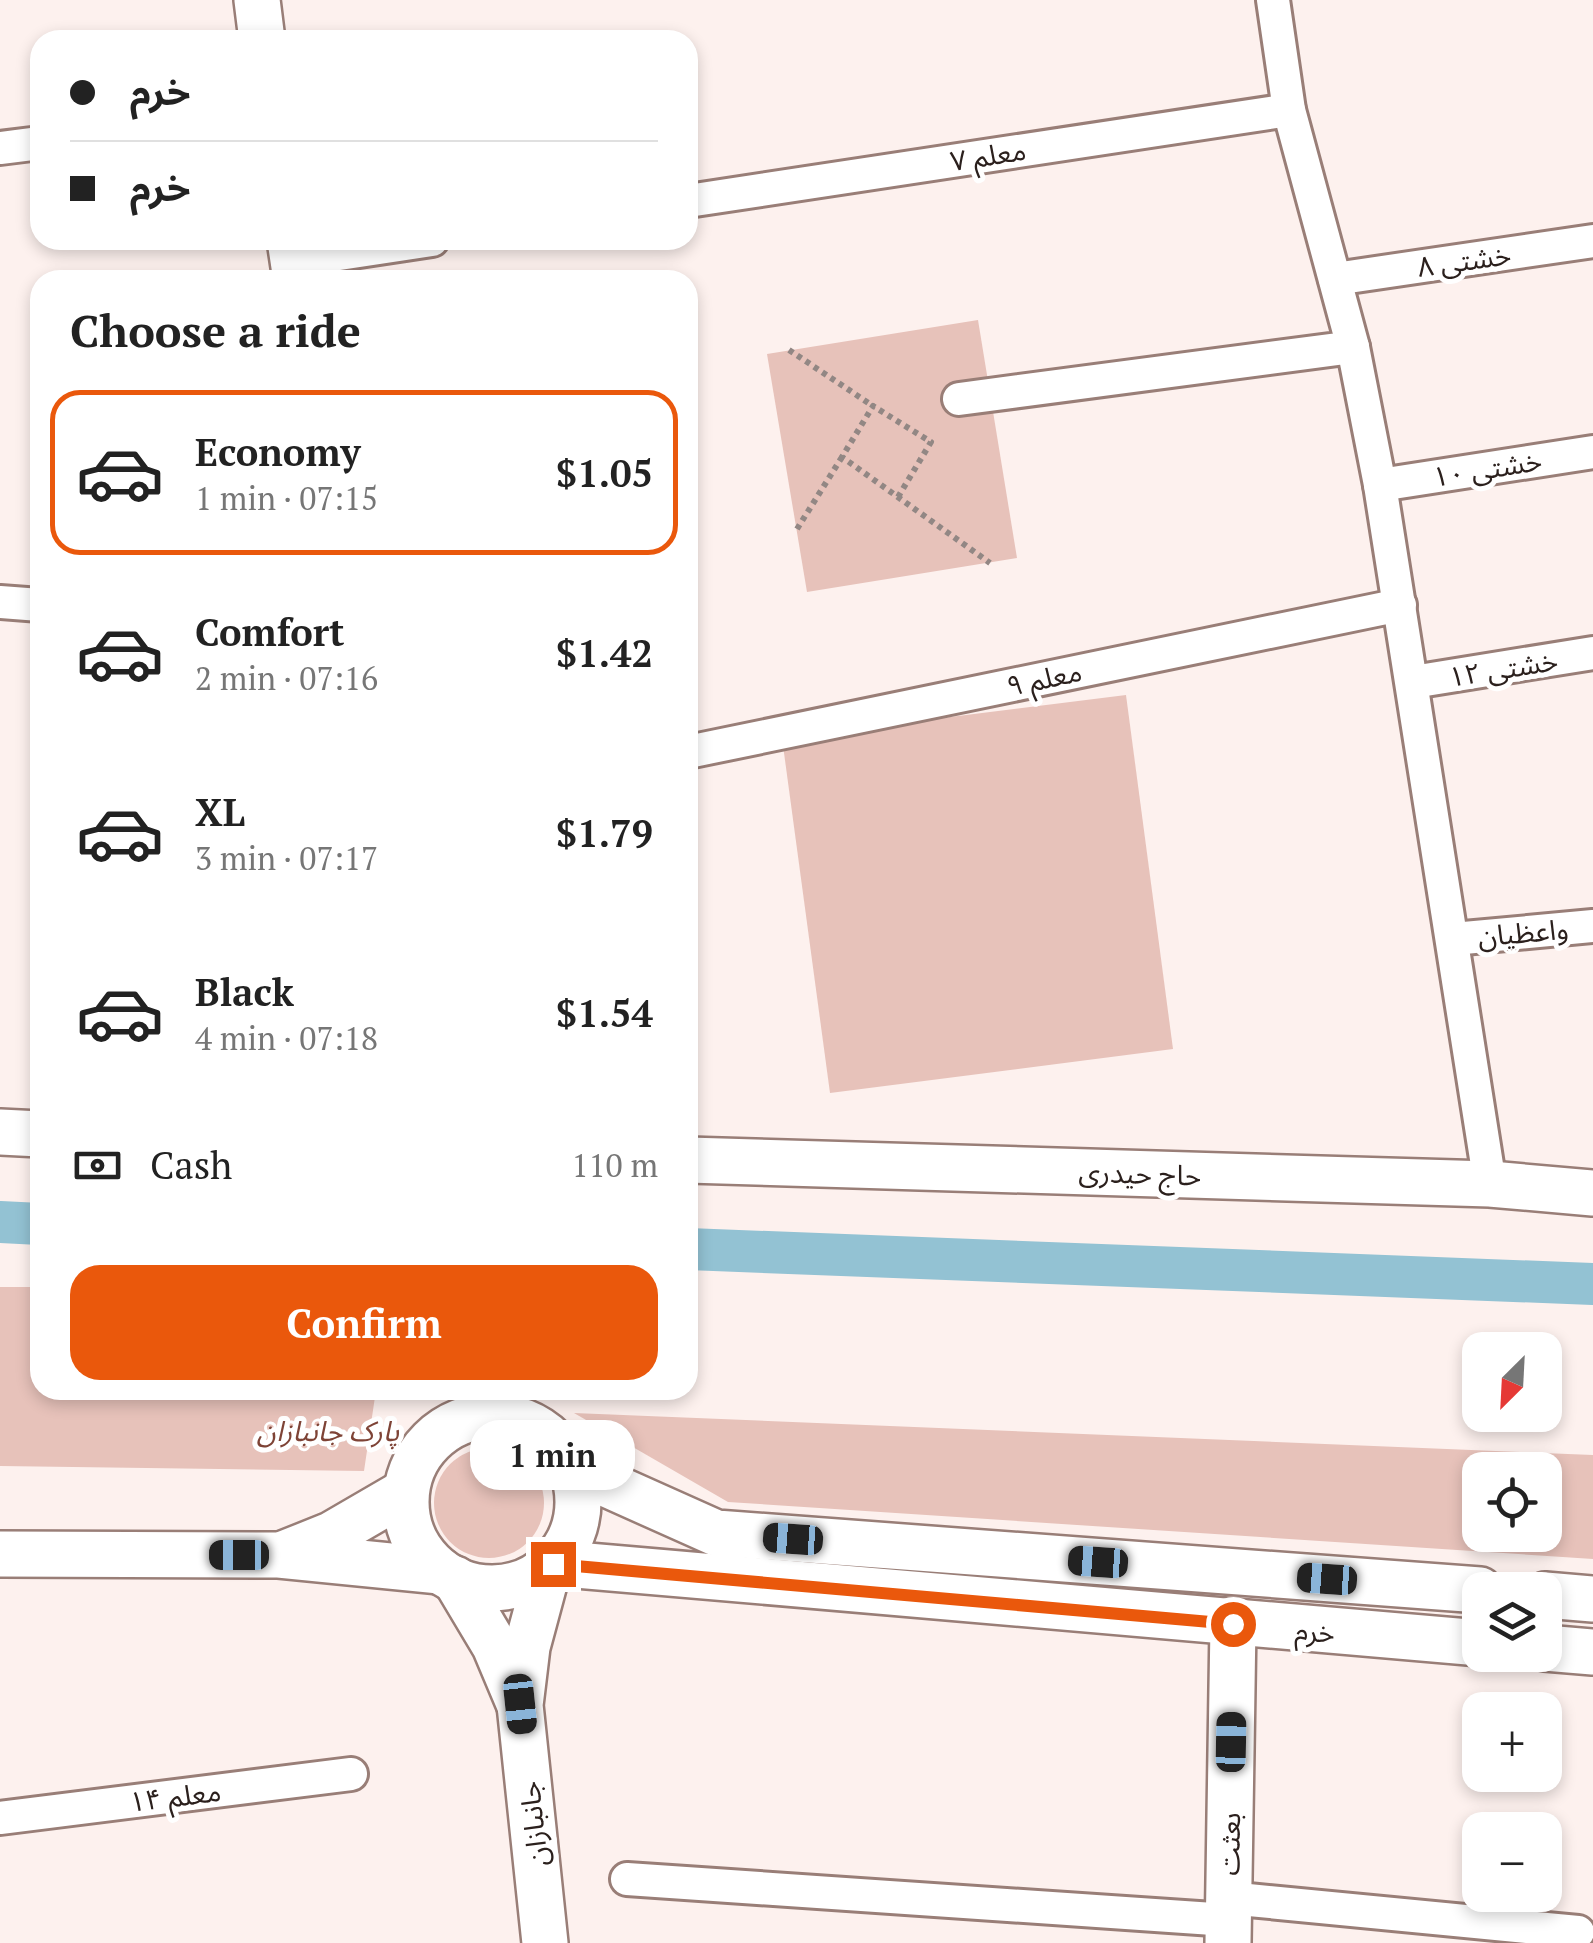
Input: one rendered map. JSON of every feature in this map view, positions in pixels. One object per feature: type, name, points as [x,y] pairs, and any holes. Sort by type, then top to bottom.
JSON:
[{"type":"street","points":[[256,0],[260,30]]},
{"type":"street","points":[[1273,0],[1289,110],[1353,347],[1380,484],[1490,1184]]},
{"type":"street","name":"معلم ۷","points":[[698,199],[1289,110]]},
{"type":"street","points":[[0,148],[30,144]]},
{"type":"street","name":"خشتی ۸","points":[[1335,279],[1593,241]]},
{"type":"street","points":[[293,260],[362,250]]},
{"type":"street","points":[[959,399],[1353,347]]},
{"type":"street","name":"خشتی ۱۰","points":[[1380,484],[1593,452]]},
{"type":"street","points":[[0,602],[30,604]]},
{"type":"street","name":"معلم ۹","points":[[698,750],[1400,605]]},
{"type":"street","name":"خشتی ۱۲","points":[[1412,682],[1593,653]]},
{"type":"street","name":"واعظیان","points":[[1453,938],[1593,926]]},
{"type":"street","points":[[0,1132],[30,1134]]},
{"type":"street","name":"حاج حیدری","points":[[698,1160],[1490,1184],[1593,1193]]},
{"type":"street","points":[[424,1449],[439,1400]]},
{"type":"street","points":[[0,1554],[279,1555],[447,1575],[497,1589],[524,1583],[550,1566],[566,1548],[577,1523],[580,1496],[573,1469],[558,1446],[514,1400]]},
{"type":"street","points":[[520,1704],[494,1646],[447,1575],[419,1550],[407,1522],[405,1492],[414,1463],[424,1449],[456,1422],[484,1415],[512,1417],[537,1427]]},
{"type":"street","name":"خرم","points":[[573,1469],[716,1533],[1462,1589]]},
{"type":"street","points":[[279,1555],[331,1535],[405,1492]]},
{"type":"street","points":[[716,1533],[716,1580]]},
{"type":"street","points":[[520,1704],[527,1647],[550,1566]]},
{"type":"street","name":"خرم","points":[[550,1566],[1462,1643]]},
{"type":"street","points":[[1562,1596],[1593,1598]]},
{"type":"street","name":"بعثت","points":[[1228,1921],[1233,1624]]},
{"type":"street","points":[[1562,1649],[1593,1652]]},
{"type":"street","name":"جانبازان","points":[[520,1704],[545,1943]]},
{"type":"street","name":"معلم ۱۴","points":[[0,1818],[351,1774]]},
{"type":"street","points":[[627,1879],[1228,1921],[1578,1932]]},
{"type":"path","points":[[789,350],[931,442],[898,497]]},
{"type":"path","points":[[797,529],[873,406]]},
{"type":"path","points":[[842,456],[990,563]]},
{"type":"green space","points":[[978,320],[1017,558],[807,592],[767,354]]},
{"type":"green space","points":[[1126,695],[1173,1049],[830,1093],[782,738]]},
{"type":"green space","name":"پارک جانبازان","points":[[0,1287],[30,1287],[30,1400],[375,1400],[364,1471],[0,1466]]},
{"type":"green space","points":[[574,1413],[1520,1452],[1462,1452],[1462,1550],[728,1502]]},
{"type":"green space","points":[[489,1448],[510,1452],[528,1464],[540,1482],[544,1503],[540,1524],[528,1542],[510,1554],[489,1558],[468,1554],[450,1542],[438,1524],[434,1503],[438,1482],[450,1464],[468,1452]]},
{"type":"green space","points":[[1562,1454],[1593,1455],[1593,1559],[1487,1552],[1562,1552]]},
{"type":"waterway","points":[[0,1222],[30,1224]]},
{"type":"waterway","points":[[698,1249],[1593,1284]]},
{"type":"route","points":[[553,1564],[1233,1624]]}]
